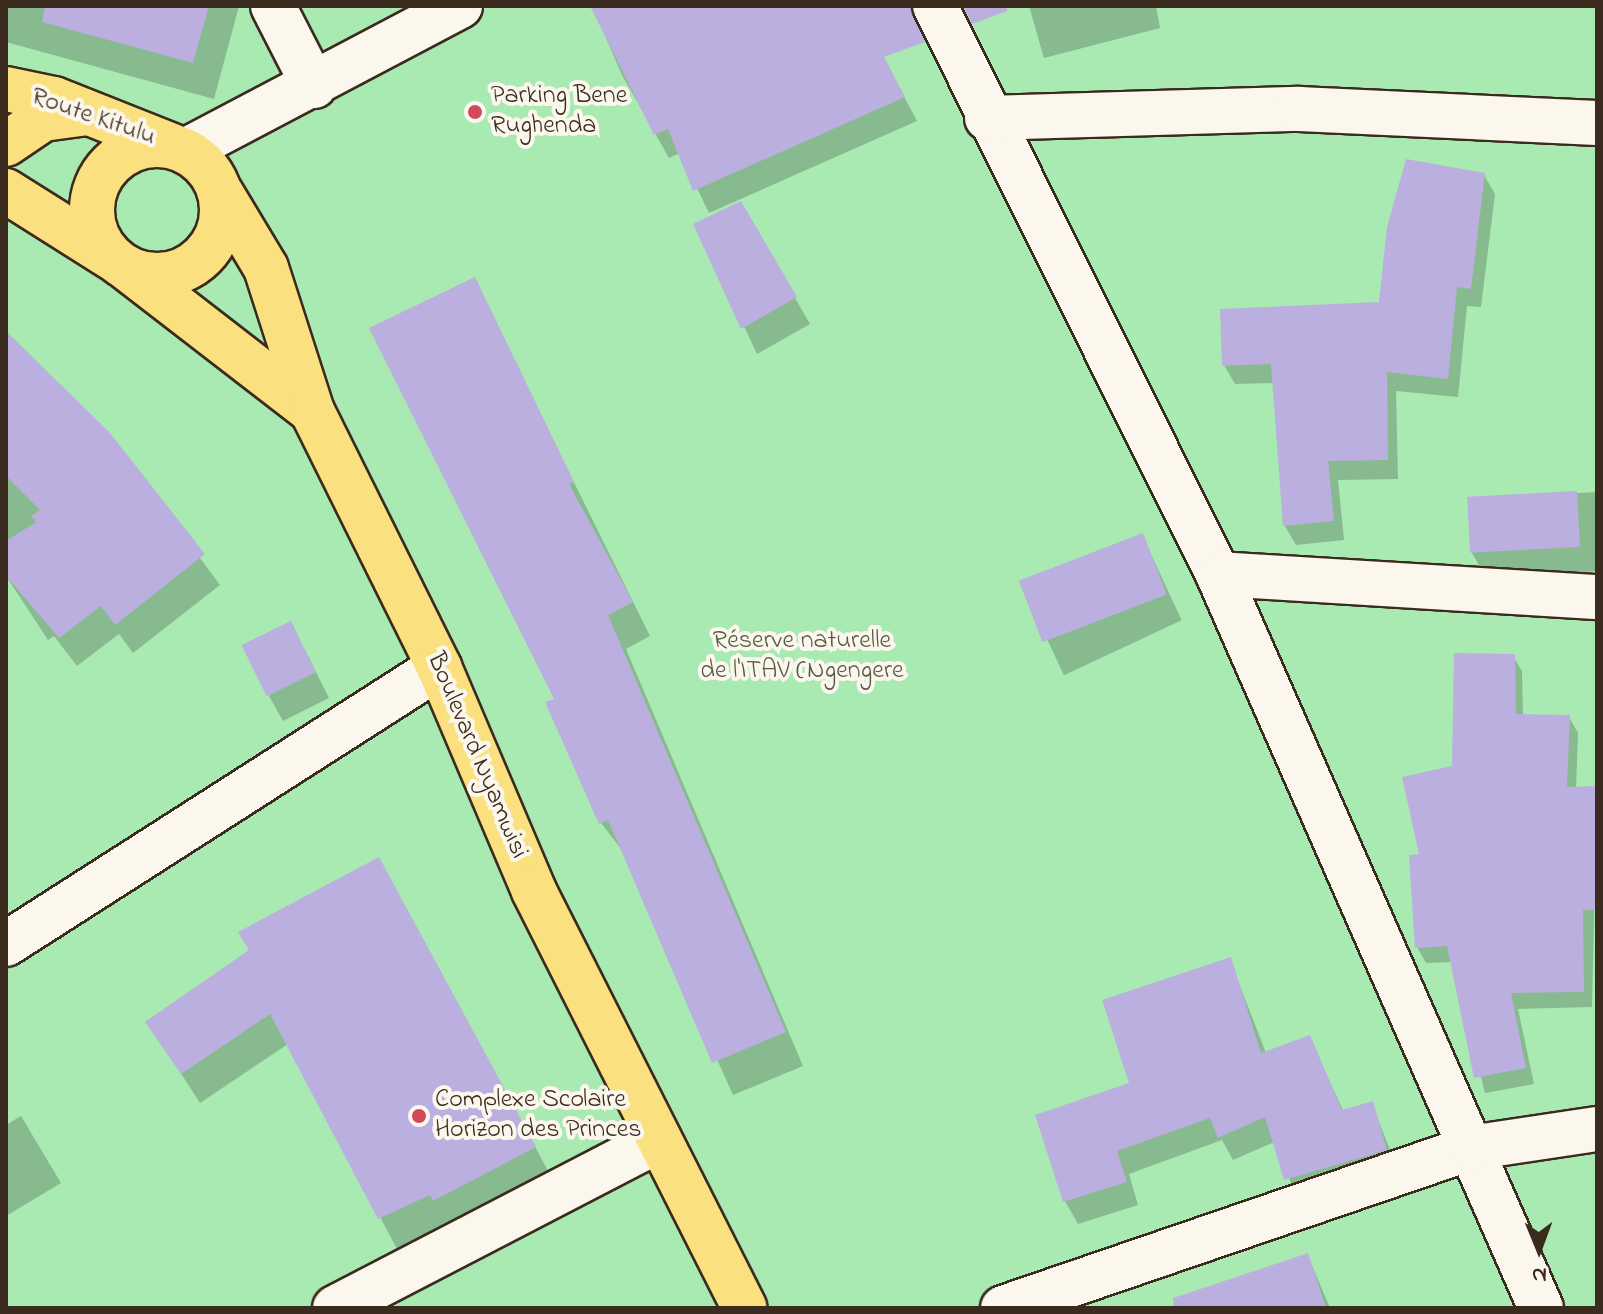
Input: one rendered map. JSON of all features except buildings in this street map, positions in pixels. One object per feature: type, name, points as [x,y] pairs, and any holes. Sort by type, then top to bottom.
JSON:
[{"type":"main road","name":"Route Kitulu","points":[[6,89],[86,113],[199,166]]},
{"type":"main road","points":[[6,144],[43,119],[86,113]]},
{"type":"main road","points":[[199,166],[217,237],[189,268],[169,275],[119,263],[91,218],[101,176],[134,149],[199,166],[266,268],[312,411]]},
{"type":"main road","name":"Boulevard Nyamwisi","points":[[6,191],[119,263],[312,411],[439,667],[534,891],[745,1308]]},
{"type":"street","points":[[273,6],[314,86]]},
{"type":"street","points":[[199,166],[273,110],[460,6]]},
{"type":"street","points":[[935,6],[987,118],[1218,574],[1541,1308]]},
{"type":"street","points":[[987,118],[1299,109],[1597,123]]},
{"type":"street","points":[[1218,574],[1597,597]]},
{"type":"street","points":[[6,944],[439,667]]},
{"type":"street","points":[[1003,1308],[1470,1148],[1597,1129]]},
{"type":"street","points":[[335,1308],[659,1140]]},
{"type":"green space","name":"Réserve naturelle de l'ITAV (Ngengere","points":[[6,6],[1597,6],[1597,1308],[6,1308]]},
{"type":"place","name":"Parking Bene Rughenda","points":[[475,112]]},
{"type":"place","name":"Complexe Scolaire Horizon des Princes","points":[[419,1116]]}]
